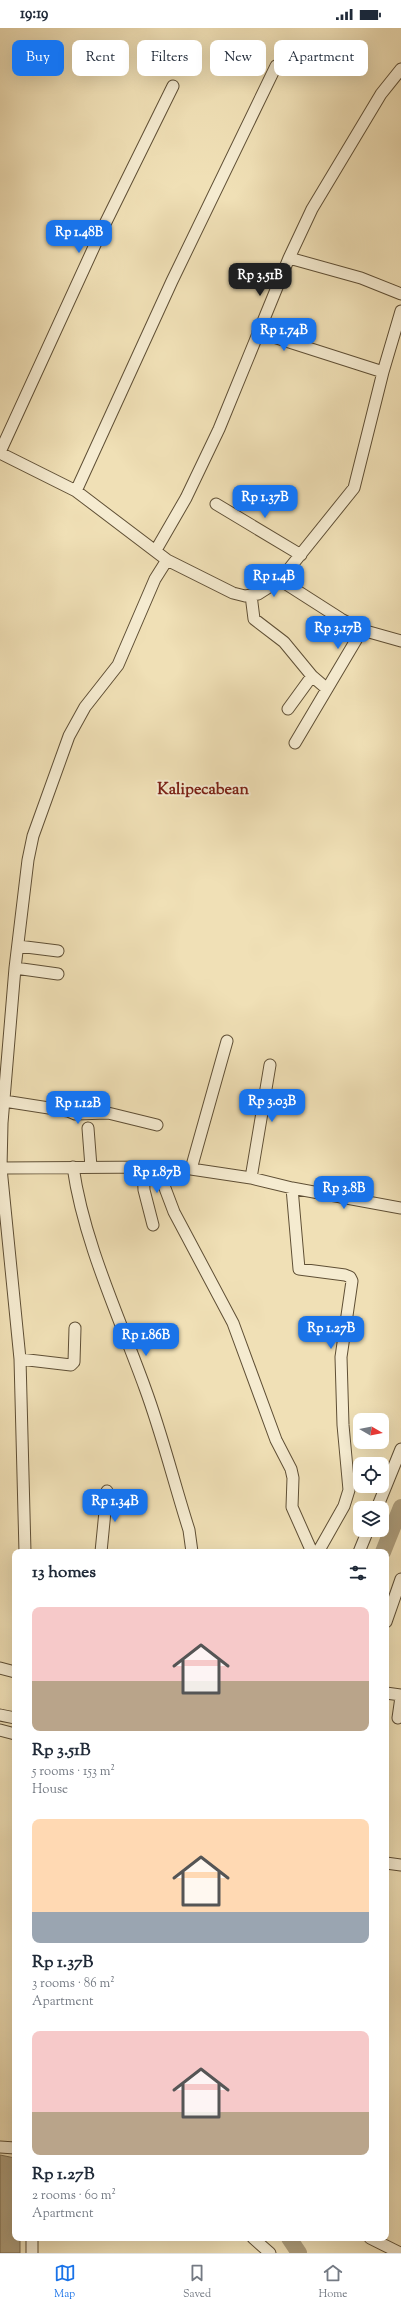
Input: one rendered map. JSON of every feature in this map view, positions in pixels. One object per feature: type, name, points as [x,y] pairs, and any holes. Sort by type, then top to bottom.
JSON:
[{"type":"street","points":[[156,550],[186,498],[219,430],[289,258],[312,209],[381,94],[401,69]]},
{"type":"street","points":[[76,491],[172,281],[274,70]]},
{"type":"street","points":[[173,86],[99,236],[0,453],[76,491],[156,550],[167,560],[233,593],[251,595],[265,590],[280,580],[341,507],[357,482],[383,372],[401,311]]},
{"type":"street","points":[[289,258],[361,278],[401,294]]},
{"type":"street","points":[[258,332],[383,372]]},
{"type":"street","points":[[216,504],[301,555]]},
{"type":"street","points":[[25,1549],[20,1359],[1,1168],[4,1101],[15,968],[28,860],[32,842],[69,736],[85,707],[118,665],[155,579],[167,560]]},
{"type":"street","points":[[280,580],[340,619],[362,630],[401,641]]},
{"type":"street","points":[[251,595],[254,619],[284,642],[312,676],[326,688]]},
{"type":"street","points":[[295,743],[326,688],[362,630]]},
{"type":"street","points":[[288,709],[312,676]]},
{"type":"street","points":[[18,946],[58,951]]},
{"type":"street","points":[[15,968],[58,974]]},
{"type":"street","points":[[191,1169],[227,1041]]},
{"type":"street","points":[[251,1178],[270,1065]]},
{"type":"street","points":[[4,1101],[68,1110],[75,1114],[108,1113],[156,1125]]},
{"type":"street","points":[[88,1128],[91,1167]]},
{"type":"street","points":[[74,1167],[77,1192],[88,1235],[146,1390],[189,1530],[192,1549]]},
{"type":"street","points":[[143,1167],[144,1190],[153,1225]]},
{"type":"street","points":[[1,1168],[157,1167],[191,1169],[251,1178],[292,1188],[401,1208]]},
{"type":"street","points":[[157,1167],[174,1212],[233,1323],[276,1440],[291,1469],[293,1478],[292,1507],[311,1549]]},
{"type":"street","points":[[292,1188],[299,1269],[345,1275],[350,1277],[352,1281],[341,1357],[343,1425],[349,1490],[344,1506],[320,1549]]},
{"type":"street","points":[[20,1359],[71,1365],[74,1362],[75,1328]]},
{"type":"street","points":[[380,1501],[401,1449]]},
{"type":"street","points":[[101,1549],[107,1491]]},
{"type":"street","points":[[360,1549],[365,1537]]},
{"type":"street","points":[[389,1605],[401,1579]]},
{"type":"street","points":[[0,1668],[12,1671]]},
{"type":"street","points":[[389,1694],[401,1696],[398,1718]]},
{"type":"street","points":[[0,1715],[12,1717]]},
{"type":"street","points":[[0,1730],[12,1733]]},
{"type":"street","points":[[389,1863],[401,1865]]},
{"type":"street","points":[[0,2147],[12,2148]]},
{"type":"street","points":[[32,2241],[32,2253]]},
{"type":"street","points":[[256,2241],[270,2253]]},
{"type":"street","points":[[376,2241],[400,2253]]},
{"type":"shaded area","points":[[0,2155],[12,2157],[12,2241],[20,2241],[20,2253],[0,2253]]},
{"type":"waterway","points":[[384,1549],[401,1507]]},
{"type":"waterway","points":[[291,2241],[299,2253]]},
{"type":"district","name":"Kalipecabean","points":[[203,790]]}]
